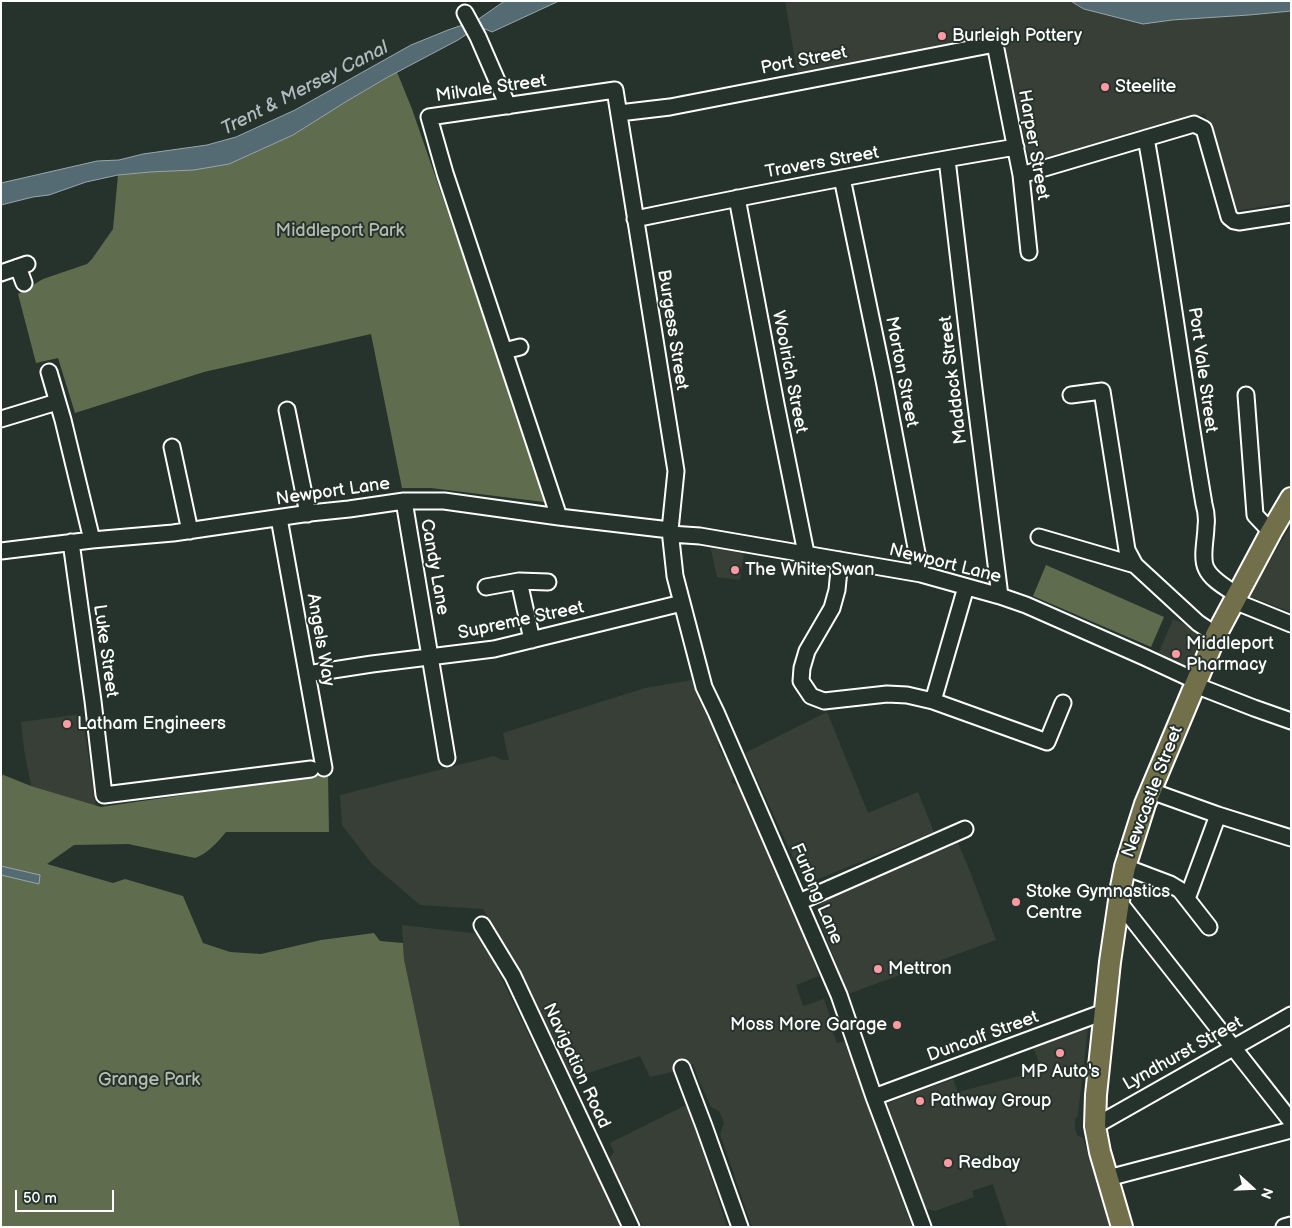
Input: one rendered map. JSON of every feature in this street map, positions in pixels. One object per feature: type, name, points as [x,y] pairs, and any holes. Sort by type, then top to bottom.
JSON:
[{"type":"main road","name":"Newcastle Street","points":[[1122,1227],[1094,1126],[1104,1012],[1125,867],[1151,791],[1216,636],[1291,498]]},
{"type":"street","points":[[465,13],[478,37],[508,106]]},
{"type":"street","name":"Port Street","points":[[620,113],[670,107],[996,44]]},
{"type":"street","name":"Harper Street","points":[[996,44],[1021,175],[1029,252]]},
{"type":"street","name":"Milvale Street","points":[[504,352],[444,170],[429,117],[615,90]]},
{"type":"street","name":"Burgess Street","points":[[615,90],[676,471],[670,532],[675,576]]},
{"type":"street","points":[[1021,175],[1194,124],[1204,129],[1230,217],[1234,221],[1240,222],[1291,214]]},
{"type":"street","name":"Port Vale Street","points":[[1146,138],[1159,206],[1193,441],[1205,508],[1204,559],[1206,568],[1236,598],[1291,624]]},
{"type":"street","name":"Travers Street","points":[[635,219],[842,178],[1016,148]]},
{"type":"street","name":"Maddock Street","points":[[947,159],[1000,596]]},
{"type":"street","name":"Morton Street","points":[[842,178],[884,380],[921,574]]},
{"type":"street","name":"Woolrich Street","points":[[737,198],[775,402],[806,554]]},
{"type":"street","points":[[1,273],[22,265],[24,283]]},
{"type":"street","points":[[520,347],[504,352],[559,517]]},
{"type":"street","points":[[49,372],[63,420],[92,540]]},
{"type":"street","points":[[1071,395],[1102,391],[1127,550],[1135,565],[1198,623],[1216,636]]},
{"type":"street","points":[[1246,395],[1254,515],[1271,532]]},
{"type":"street","points":[[1,419],[57,402]]},
{"type":"street","points":[[288,410],[308,514]]},
{"type":"street","points":[[172,447],[190,531]]},
{"type":"street","name":"Newport Lane","points":[[1,550],[190,531],[404,501],[444,501],[700,536],[921,574],[1026,605],[1135,653],[1195,683],[1248,706],[1291,720]]},
{"type":"street","name":"Candy Lane","points":[[404,501],[447,758]]},
{"type":"street","name":"Angels Way","points":[[279,518],[306,674],[317,722],[318,769]]},
{"type":"street","points":[[1039,536],[1135,565]]},
{"type":"street","name":"Luke Street","points":[[72,542],[104,795],[318,769]]},
{"type":"street","points":[[840,560],[837,590],[832,608],[807,651],[802,668],[801,681],[811,696],[824,701],[887,694],[907,694],[933,701],[1047,742],[1063,703]]},
{"type":"street","name":"Furlong Lane","points":[[675,576],[704,687],[839,995],[922,1227]]},
{"type":"street","points":[[519,581],[532,640]]},
{"type":"street","points":[[486,587],[519,581],[548,582]]},
{"type":"street","points":[[933,701],[966,587]]},
{"type":"street","name":"Supreme Street","points":[[306,674],[494,649],[682,603]]},
{"type":"street","points":[[1151,791],[1218,816],[1291,838]]},
{"type":"street","points":[[1184,895],[1218,816]]},
{"type":"street","points":[[799,902],[955,829]]},
{"type":"street","points":[[1125,867],[1170,884],[1184,895],[1209,927]]},
{"type":"street","points":[[1119,902],[1291,1122]]},
{"type":"street","name":"Navigation Road","points":[[482,925],[513,976],[631,1227]]},
{"type":"street","name":"Duncalf Street","points":[[874,1097],[1104,1012]]},
{"type":"street","name":"Lyndhurst Street","points":[[1094,1126],[1291,1015]]},
{"type":"street","points":[[682,1068],[740,1227]]},
{"type":"street","points":[[1108,1178],[1291,1130]]},
{"type":"street","points":[[1284,1227],[1291,1225]]},
{"type":"shaded area","points":[[785,1],[1071,1],[1084,9],[1143,24],[1291,11],[1291,202],[1235,211],[1205,114],[1192,116],[1159,129],[1137,130],[1030,164],[1002,35],[797,72]]},
{"type":"shaded area","points":[[1291,525],[1291,612],[1249,596]]},
{"type":"shaded area","points":[[710,546],[744,552],[740,580],[717,577]]},
{"type":"shaded area","points":[[1173,619],[1211,636],[1193,675],[1156,659]]},
{"type":"shaded area","points":[[692,680],[720,741],[718,745],[721,752],[725,759],[732,762],[736,771],[731,782],[743,789],[819,976],[796,985],[803,1006],[824,999],[837,1043],[847,1041],[854,1066],[912,1227],[752,1227],[720,1134],[724,1123],[719,1111],[711,1107],[693,1064],[672,1072],[650,1077],[640,1056],[570,1079],[521,973],[483,909],[420,905],[372,864],[342,825],[340,795],[494,756],[502,760],[509,760],[503,733],[645,688]]},
{"type":"shaded area","points":[[827,712],[868,813],[918,792],[934,832],[811,882],[803,879],[745,753]]},
{"type":"shaded area","points":[[82,714],[96,806],[31,786],[24,749],[21,722]]},
{"type":"shaded area","points":[[958,843],[996,940],[848,994],[817,914],[821,901]]},
{"type":"shaded area","points":[[402,925],[480,934],[622,1227],[460,1227],[404,959]]},
{"type":"shaded area","points":[[1088,1028],[1075,1128],[1077,1135],[1083,1138],[1110,1227],[1007,1227],[993,1184],[972,1191],[974,1197],[935,1211],[926,1209],[887,1103],[953,1079],[958,1092],[1042,1070],[1033,1047]]},
{"type":"shaded area","points":[[688,1104],[727,1227],[643,1227],[608,1160],[614,1152],[610,1143]]},
{"type":"green space","name":"Middleport Park","points":[[397,72],[412,109],[545,493],[544,502],[431,488],[402,488],[371,334],[204,372],[75,413],[58,358],[36,363],[18,294],[43,279],[87,264],[92,259],[113,229],[118,175],[194,170],[258,151],[293,135]]},
{"type":"green space","points":[[1046,565],[1164,617],[1151,647],[1033,596]]},
{"type":"green space","name":"Grange Park","points":[[1,774],[31,786],[101,807],[328,774],[329,832],[226,832],[212,847],[195,858],[128,844],[74,845],[47,864],[113,883],[125,879],[183,896],[203,943],[230,952],[261,954],[321,940],[374,933],[380,941],[403,943],[404,959],[460,1227],[1,1227]]},
{"type":"water","points":[[505,1],[559,1],[492,32],[485,29],[473,30],[388,77],[293,135],[229,164],[194,170],[118,175],[86,182],[49,195],[1,205],[1,183],[97,161],[119,160],[143,154],[207,145],[236,137],[295,110],[411,45],[477,20]]},
{"type":"water","points":[[1071,1],[1291,1],[1291,11],[1143,24],[1084,9]]},
{"type":"water","points":[[1,866],[40,875],[39,884],[1,875]]},
{"type":"place","name":"Burleigh Pottery","points":[[942,36]]},
{"type":"place","name":"Steelite","points":[[1105,87]]},
{"type":"place","name":"The White Swan","points":[[735,570]]},
{"type":"place","name":"Middleport Pharmacy","points":[[1176,654]]},
{"type":"place","name":"Latham Engineers","points":[[67,724]]},
{"type":"place","name":"Stoke Gymnastics Centre","points":[[1016,902]]},
{"type":"place","name":"Mettron","points":[[878,969]]},
{"type":"place","name":"Moss More Garage","points":[[897,1025]]},
{"type":"place","name":"MP Auto's","points":[[1060,1053]]},
{"type":"place","name":"Pathway Group","points":[[920,1101]]},
{"type":"place","name":"Redbay","points":[[948,1163]]},
{"type":"water label","name":"Trent & Mersey Canal","points":[[305,89]]}]
